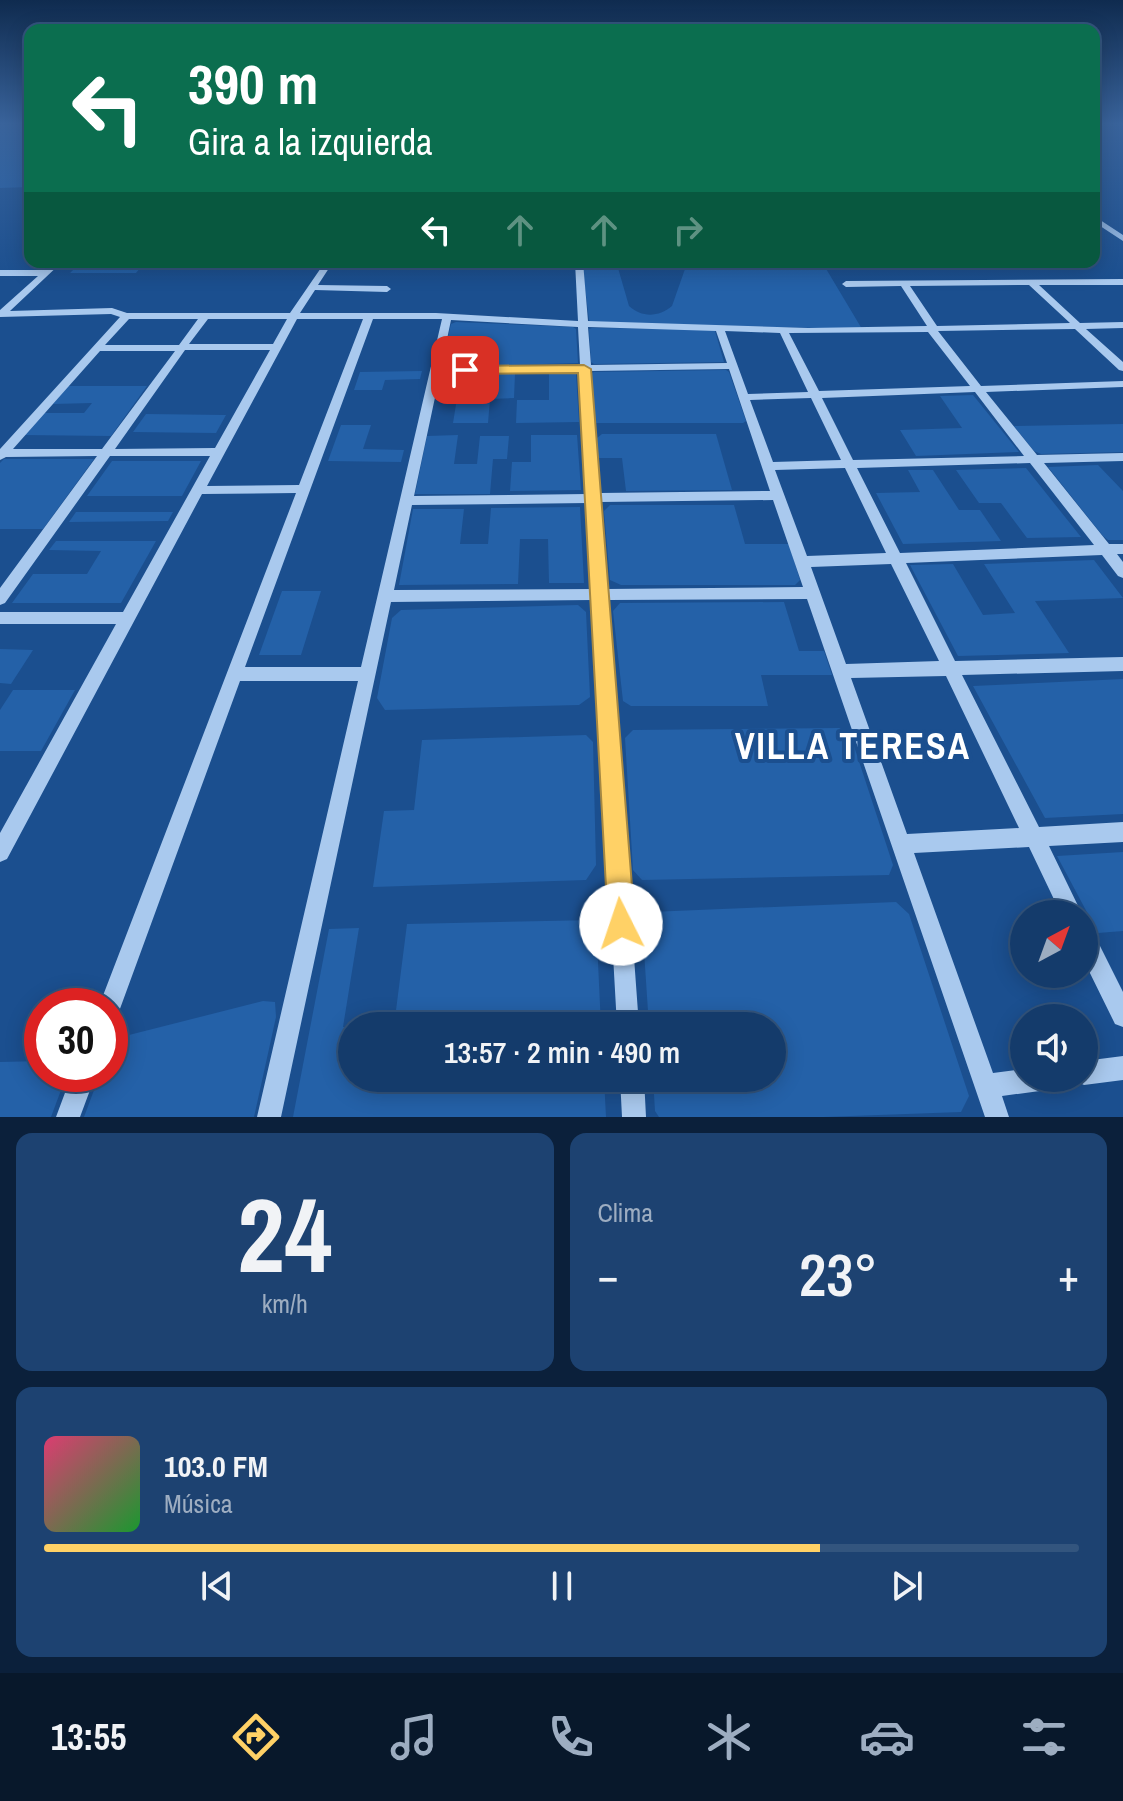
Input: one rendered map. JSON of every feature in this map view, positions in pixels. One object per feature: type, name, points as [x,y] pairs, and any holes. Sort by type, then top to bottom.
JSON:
[{"type":"street","points":[[1100,222],[1123,239]]},
{"type":"street","points":[[51,268],[1,314],[112,311],[126,316],[369,316],[783,330],[1123,325]]},
{"type":"street","points":[[0,852],[293,316],[325,268]]},
{"type":"street","points":[[579,268],[627,1012]]},
{"type":"street","points":[[0,273],[46,273]]},
{"type":"street","points":[[846,284],[1123,282]]},
{"type":"street","points":[[1032,283],[1123,368]]},
{"type":"street","points":[[904,284],[932,328],[978,389],[1123,572]]},
{"type":"street","points":[[313,287],[387,289]]},
{"type":"street","points":[[1,454],[126,316]]},
{"type":"street","points":[[0,599],[205,316]]},
{"type":"street","points":[[117,988],[369,316]]},
{"type":"street","points":[[269,1117],[447,318]]},
{"type":"street","points":[[719,327],[997,1117]]},
{"type":"street","points":[[783,330],[1065,900]]},
{"type":"street","points":[[97,348],[276,347]]},
{"type":"street","points":[[435,371],[733,366]]},
{"type":"street","points":[[744,397],[1123,384]]},
{"type":"street","points":[[1,454],[219,452]]},
{"type":"street","points":[[769,466],[1123,457]]},
{"type":"street","points":[[198,490],[304,489]]},
{"type":"street","points":[[406,501],[779,495]]},
{"type":"street","points":[[803,562],[1123,549]]},
{"type":"street","points":[[384,596],[814,593]]},
{"type":"street","points":[[0,618],[128,618]]},
{"type":"street","points":[[841,671],[1123,664]]},
{"type":"street","points":[[235,674],[367,674]]},
{"type":"street","points":[[901,844],[1123,832]]},
{"type":"street","points":[[1098,966],[1123,1016]]},
{"type":"street","points":[[1098,1071],[1123,1068]]},
{"type":"street","points":[[986,1086],[1010,1083]]},
{"type":"street","points":[[68,1117],[77,1092]]},
{"type":"street","points":[[633,1092],[634,1117]]},
{"type":"shaded area","points":[[0,177],[24,177],[24,187],[0,188]]},
{"type":"shaded area","points":[[75,268],[140,268],[136,273],[70,273]]},
{"type":"shaded area","points":[[583,268],[618,268],[629,306],[639,313],[650,315],[672,306],[686,268],[826,268],[862,329],[592,323],[589,320]]},
{"type":"shaded area","points":[[451,324],[573,327],[576,329],[578,363],[441,366]]},
{"type":"shaded area","points":[[589,329],[710,329],[715,331],[724,362],[594,364],[591,362]]},
{"type":"shaded area","points":[[726,370],[746,421],[743,423],[594,423],[594,372]]},
{"type":"shaded area","points":[[422,371],[420,379],[385,380],[382,390],[354,390],[360,372]]},
{"type":"shaded area","points":[[461,374],[515,374],[514,398],[490,399],[488,423],[453,423]]},
{"type":"shaded area","points":[[549,374],[576,374],[579,422],[516,423],[517,400],[549,400]]},
{"type":"shaded area","points":[[68,386],[147,386],[111,436],[23,435],[42,413],[84,413],[92,403],[53,404]]},
{"type":"shaded area","points":[[973,395],[1019,452],[916,456],[900,430],[962,428],[940,396]]},
{"type":"shaded area","points":[[146,414],[226,415],[216,433],[133,432]]},
{"type":"shaded area","points":[[1123,424],[1123,452],[1041,454],[1034,451],[1014,426]]},
{"type":"shaded area","points":[[341,425],[371,425],[363,449],[404,450],[401,462],[328,461]]},
{"type":"shaded area","points":[[602,434],[716,434],[732,490],[626,491],[622,458],[598,458],[597,438]]},
{"type":"shaded area","points":[[458,435],[454,464],[477,464],[480,436],[509,436],[507,459],[493,459],[490,494],[415,494],[427,436]]},
{"type":"shaded area","points":[[531,435],[577,435],[581,490],[510,491],[512,462],[531,462]]},
{"type":"shaded area","points":[[4,459],[94,459],[43,529],[0,529],[0,463]]},
{"type":"shaded area","points":[[112,461],[201,461],[182,496],[87,496]]},
{"type":"shaded area","points":[[1098,465],[1123,491],[1123,540],[1108,540],[1103,536],[1048,467]]},
{"type":"shaded area","points":[[1026,468],[1081,537],[1027,538],[1001,503],[979,503],[956,470]]},
{"type":"shaded area","points":[[908,470],[933,470],[959,510],[980,510],[1001,541],[903,544],[876,493],[920,492]]},
{"type":"shaded area","points":[[610,505],[734,505],[745,544],[789,544],[800,580],[795,585],[621,585],[610,580],[604,511]]},
{"type":"shaded area","points":[[580,507],[584,583],[549,583],[548,539],[520,539],[518,584],[399,585],[413,509],[464,509],[460,544],[488,544],[491,508]]},
{"type":"shaded area","points":[[76,512],[173,512],[168,521],[69,522]]},
{"type":"shaded area","points":[[56,541],[156,541],[121,603],[12,603],[33,574],[87,574],[101,551],[49,550]]},
{"type":"shaded area","points":[[1094,560],[1123,598],[1035,601],[1069,653],[958,656],[910,565],[953,564],[983,615],[1015,613],[984,564]]},
{"type":"shaded area","points":[[282,591],[321,591],[301,655],[259,655]]},
{"type":"shaded area","points":[[784,602],[799,651],[824,651],[832,675],[761,675],[768,706],[631,706],[623,701],[613,611],[620,603]]},
{"type":"shaded area","points":[[578,605],[586,612],[590,697],[579,705],[385,710],[377,698],[392,618],[401,610]]},
{"type":"shaded area","points":[[0,649],[33,650],[11,684],[0,683]]},
{"type":"shaded area","points":[[1123,679],[1123,814],[1045,818],[973,686]]},
{"type":"shaded area","points":[[13,690],[75,690],[41,751],[0,751],[0,710]]},
{"type":"shaded area","points":[[839,728],[850,734],[893,865],[889,875],[642,880],[633,870],[625,738],[633,730]]},
{"type":"shaded area","points":[[586,735],[593,742],[596,865],[586,880],[373,887],[384,811],[414,810],[422,740]]},
{"type":"shaded area","points":[[1123,852],[1123,931],[1098,933],[1098,900],[1080,900],[1057,856]]},
{"type":"shaded area","points":[[896,902],[909,914],[969,1096],[961,1112],[824,1117],[659,1117],[655,1111],[654,1092],[786,1092],[786,1012],[648,1012],[642,921],[650,912]]},
{"type":"shaded area","points":[[596,920],[600,1012],[396,1012],[407,924]]},
{"type":"shaded area","points":[[359,928],[345,1012],[338,1012],[338,1092],[605,1092],[606,1117],[293,1117],[329,929]]},
{"type":"shaded area","points":[[263,1001],[275,1002],[276,1017],[254,1117],[84,1117],[93,1092],[128,1092],[129,1035]]},
{"type":"shaded area","points":[[24,1061],[24,1092],[60,1092],[51,1117],[0,1117],[0,1062]]},
{"type":"district","name":"VILLA TERESA","points":[[853,746]]},
{"type":"route","points":[[465,370],[584,369],[621,924]]}]
